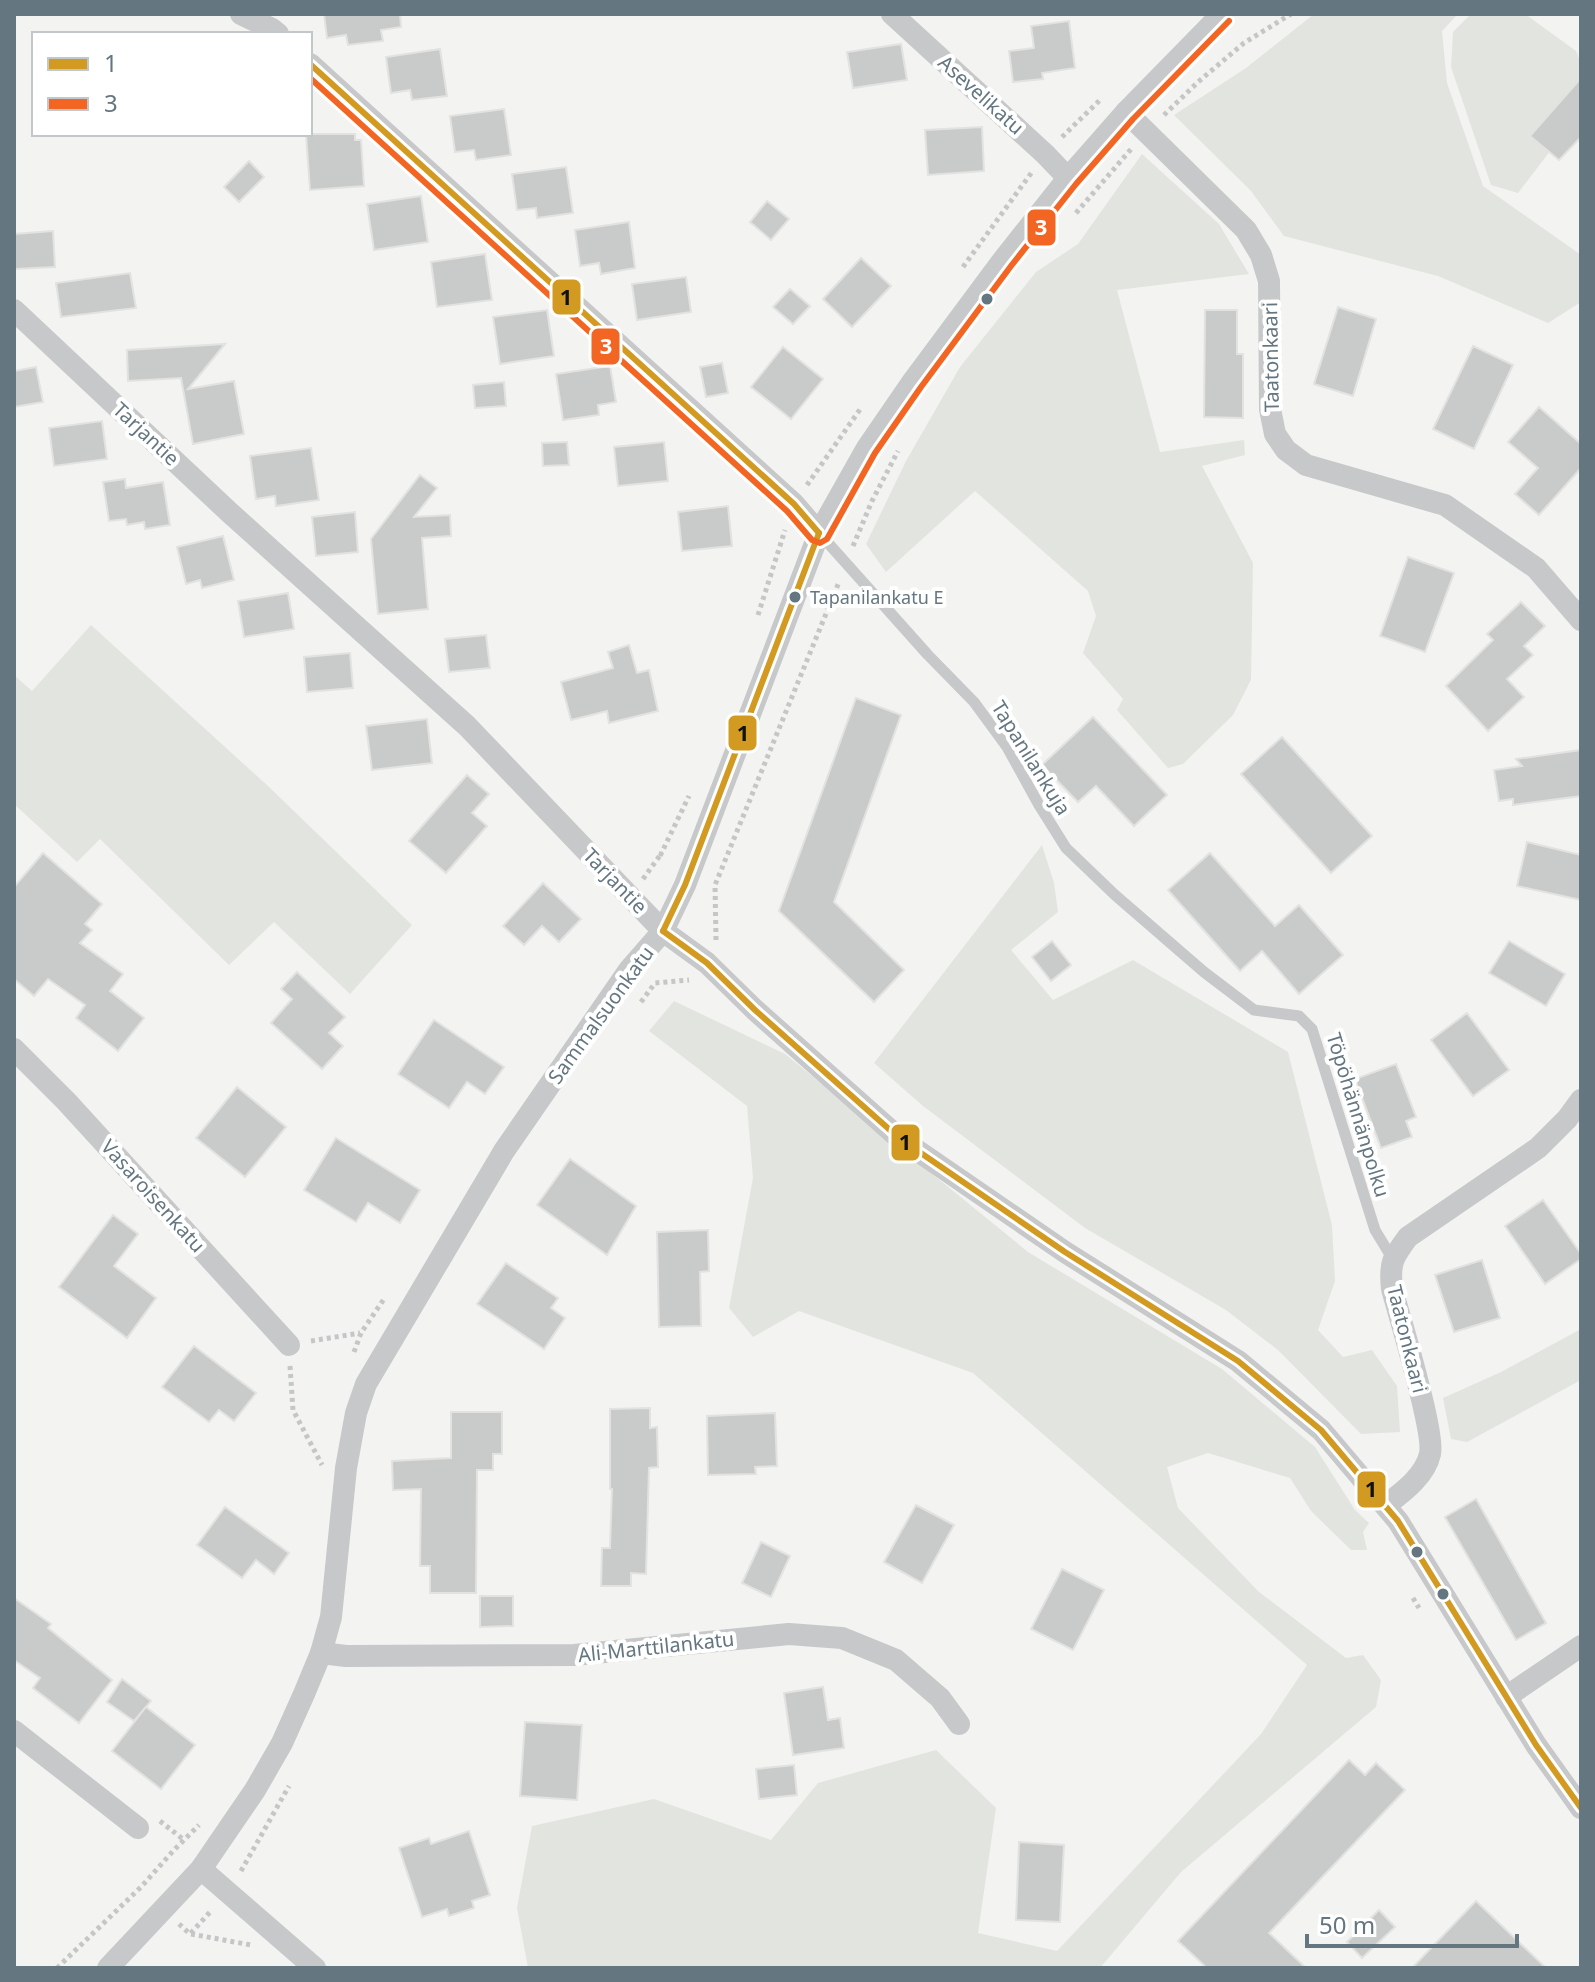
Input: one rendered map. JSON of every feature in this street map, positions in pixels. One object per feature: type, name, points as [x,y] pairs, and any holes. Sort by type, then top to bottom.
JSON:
[{"type":"street","points":[[241,14],[276,32]]},
{"type":"street","name":"Asevelikatu","points":[[892,14],[1068,178]]},
{"type":"street","name":"Sammalsuonkatu","points":[[108,1968],[201,1869],[255,1790],[282,1743],[321,1653],[331,1617],[346,1468],[356,1413],[366,1384],[504,1151],[629,970],[663,931],[685,885],[819,533],[867,448],[1003,260],[1068,178],[1126,112],[1222,14]]},
{"type":"street","points":[[312,66],[794,504],[819,533]]},
{"type":"street","name":"Taatonkaari","points":[[1126,112],[1246,230],[1261,255],[1269,281],[1270,409],[1275,434],[1286,450],[1306,465],[1445,505],[1536,568],[1581,620]]},
{"type":"street","name":"Tarjantie","points":[[14,310],[229,512],[467,726],[663,931],[707,963],[899,1138],[1065,1252],[1238,1361],[1321,1430],[1398,1521],[1536,1745],[1581,1808]]},
{"type":"street","name":"Vasaroisenkatu","points":[[14,1049],[66,1101],[289,1345]]},
{"type":"street","name":"Taatonkaari","points":[[1386,1505],[1422,1471],[1430,1453],[1422,1400],[1392,1289],[1392,1258],[1408,1237],[1538,1148],[1581,1100]]},
{"type":"street","name":"Ali-Marttilankatu","points":[[321,1653],[346,1656],[574,1655],[789,1634],[842,1638],[896,1660],[940,1698],[959,1724]]},
{"type":"street","points":[[1506,1697],[1581,1646]]},
{"type":"street","points":[[14,1731],[138,1828]]},
{"type":"street","points":[[201,1869],[315,1968]]},
{"type":"lane","name":"Tapanilankuja","points":[[819,533],[974,702],[1007,747],[1066,848],[1115,895]]},
{"type":"lane","name":"Töpöhännänpolku","points":[[1115,895],[1204,972],[1254,1010],[1299,1016],[1312,1029],[1375,1230],[1392,1258]]},
{"type":"path","points":[[289,1345],[361,1333]]},
{"type":"path","points":[[57,1968],[141,1887]]},
{"type":"path","points":[[190,1934],[248,1945],[293,1949]]},
{"type":"shaded area","points":[[1314,14],[1458,14],[1442,31],[1447,83],[1483,186],[1581,255],[1581,302],[1548,323],[1438,276],[1284,236],[1251,191],[1174,115],[1246,68]]},
{"type":"shaded area","points":[[1471,14],[1525,14],[1576,51],[1581,63],[1581,117],[1560,138],[1518,193],[1491,185],[1451,67],[1453,32]]},
{"type":"shaded area","points":[[1142,154],[1219,224],[1249,274],[1117,290],[1160,452],[1244,440],[1245,455],[1202,466],[1253,563],[1251,680],[1233,715],[1183,764],[1168,768],[1117,710],[1123,699],[1083,653],[1096,616],[1088,591],[975,491],[886,572],[866,544],[906,461],[960,367],[1036,272],[1078,244]]},
{"type":"shaded area","points":[[91,625],[269,787],[412,925],[350,994],[274,922],[229,965],[100,839],[77,862],[14,804],[14,675],[32,691]]},
{"type":"shaded area","points":[[1042,845],[1054,883],[1058,912],[1011,950],[1053,1000],[1133,960],[1288,1052],[1332,1225],[1335,1281],[1318,1330],[1343,1357],[1372,1350],[1397,1386],[1400,1432],[1361,1434],[1278,1350],[1226,1310],[1085,1228],[923,1106],[874,1063]]},
{"type":"shaded area","points":[[674,1001],[785,1054],[1028,1252],[1222,1369],[1315,1447],[1355,1510],[1369,1523],[1363,1532],[1367,1550],[1351,1550],[1311,1511],[1290,1478],[1208,1453],[1167,1467],[1178,1508],[1259,1592],[1346,1658],[1363,1655],[1381,1680],[1376,1707],[1181,1872],[1100,1968],[528,1968],[517,1908],[532,1826],[654,1799],[771,1840],[818,1783],[936,1750],[996,1808],[978,1933],[1057,1951],[1261,1734],[1307,1665],[973,1373],[799,1311],[753,1337],[729,1308],[753,1178],[747,1106],[649,1031]]},
{"type":"shaded area","points":[[1581,1329],[1581,1380],[1467,1442],[1451,1439],[1443,1398],[1501,1372]]},
{"type":"building","points":[[324,14],[400,14],[401,27],[381,30],[383,41],[348,45],[346,35],[327,38]]},
{"type":"building","points":[[1069,21],[1075,68],[1042,73],[1043,79],[1013,82],[1009,51],[1034,48],[1031,26]]},
{"type":"building","points":[[901,44],[907,80],[853,88],[847,52]]},
{"type":"building","points":[[440,49],[447,96],[412,100],[410,90],[391,93],[386,57]]},
{"type":"building","points":[[1581,78],[1581,137],[1559,160],[1530,136]]},
{"type":"building","points":[[504,109],[511,155],[476,160],[474,150],[455,152],[450,116]]},
{"type":"building","points":[[982,127],[984,171],[928,175],[925,130]]},
{"type":"building","points":[[355,134],[355,140],[361,140],[364,186],[310,190],[306,136]]},
{"type":"building","points":[[249,161],[264,177],[239,202],[224,187]]},
{"type":"building","points":[[566,167],[573,213],[537,218],[536,208],[517,210],[512,174]]},
{"type":"building","points":[[421,196],[428,242],[374,250],[367,204]]},
{"type":"building","points":[[767,201],[789,219],[771,240],[750,222]]},
{"type":"building","points":[[629,222],[635,268],[601,274],[599,263],[580,266],[575,230]]},
{"type":"building","points":[[53,231],[55,267],[15,269],[14,234]]},
{"type":"building","points":[[485,254],[492,300],[437,307],[431,262]]},
{"type":"building","points":[[861,258],[891,286],[852,327],[823,299]]},
{"type":"building","points":[[130,273],[136,308],[61,317],[56,283]]},
{"type":"building","points":[[686,277],[691,312],[637,320],[632,284]]},
{"type":"building","points":[[790,289],[810,306],[793,324],[773,307]]},
{"type":"building","points":[[1338,307],[1376,319],[1353,396],[1314,384]]},
{"type":"building","points":[[547,310],[554,356],[500,364],[493,317]]},
{"type":"building","points":[[1205,310],[1237,310],[1237,354],[1243,354],[1243,418],[1204,417]]},
{"type":"building","points":[[225,344],[188,389],[234,381],[244,434],[193,444],[181,378],[128,381],[127,350]]},
{"type":"building","points":[[1473,346],[1513,365],[1474,449],[1433,429]]},
{"type":"building","points":[[783,347],[823,379],[791,419],[751,387]]},
{"type":"building","points":[[722,363],[728,393],[706,397],[700,367]]},
{"type":"building","points":[[610,366],[616,402],[598,405],[599,415],[563,420],[556,374]]},
{"type":"building","points":[[36,367],[43,402],[14,407],[14,371]]},
{"type":"building","points":[[504,382],[506,406],[475,408],[473,385]]},
{"type":"building","points":[[1539,407],[1581,444],[1581,468],[1539,515],[1515,494],[1538,468],[1508,442]]},
{"type":"building","points":[[102,421],[107,459],[54,466],[49,428]]},
{"type":"building","points":[[567,442],[569,465],[543,466],[542,443]]},
{"type":"building","points":[[664,442],[668,481],[618,486],[614,447]]},
{"type":"building","points":[[311,448],[319,500],[276,506],[275,496],[256,499],[250,456]]},
{"type":"building","points":[[420,475],[437,488],[414,517],[450,515],[451,536],[422,538],[428,609],[378,614],[371,539]]},
{"type":"building","points":[[125,479],[126,488],[163,482],[170,525],[145,529],[144,522],[127,525],[126,519],[109,521],[103,482]]},
{"type":"building","points":[[728,506],[732,546],[682,551],[678,512]]},
{"type":"building","points":[[355,512],[358,552],[316,556],[312,517]]},
{"type":"building","points":[[223,536],[234,580],[202,588],[200,580],[186,584],[177,547]]},
{"type":"building","points":[[1408,557],[1454,573],[1425,652],[1380,636]]},
{"type":"building","points":[[288,593],[294,629],[244,637],[238,601]]},
{"type":"building","points":[[1521,602],[1545,626],[1524,646],[1533,655],[1507,679],[1524,697],[1488,731],[1446,686],[1493,640],[1487,634]]},
{"type":"building","points":[[486,635],[490,668],[449,672],[445,639]]},
{"type":"building","points":[[629,645],[637,673],[649,670],[658,711],[609,723],[607,711],[571,720],[561,682],[613,668],[608,652]]},
{"type":"building","points":[[350,653],[353,688],[307,692],[304,657]]},
{"type":"building","points":[[856,698],[901,715],[834,902],[904,970],[874,1002],[779,911]]},
{"type":"building","points":[[1093,717],[1167,795],[1134,826],[1096,786],[1078,802],[1042,765]]},
{"type":"building","points":[[427,719],[432,763],[372,770],[366,726]]},
{"type":"building","points":[[1282,737],[1372,836],[1331,873],[1241,774]]},
{"type":"building","points":[[1581,750],[1581,796],[1513,805],[1513,799],[1499,801],[1494,770],[1522,766],[1516,759]]},
{"type":"building","points":[[467,775],[489,794],[472,813],[487,826],[446,873],[409,841]]},
{"type":"building","points":[[1527,842],[1581,855],[1581,900],[1517,886]]},
{"type":"building","points":[[43,853],[102,904],[85,924],[92,930],[80,943],[123,974],[110,991],[144,1018],[118,1051],[76,1018],[85,1005],[48,979],[34,996],[14,979],[14,887]]},
{"type":"building","points":[[1210,853],[1275,926],[1299,905],[1343,955],[1299,994],[1262,951],[1240,971],[1168,890]]},
{"type":"building","points":[[543,883],[581,919],[559,942],[542,926],[524,945],[503,926]]},
{"type":"building","points":[[1052,941],[1071,965],[1051,981],[1032,957]]},
{"type":"building","points":[[1509,941],[1565,974],[1546,1006],[1489,973]]},
{"type":"building","points":[[297,972],[345,1017],[329,1033],[343,1046],[322,1069],[271,1023],[292,999],[281,989]]},
{"type":"building","points":[[1467,1013],[1509,1070],[1473,1096],[1431,1040]]},
{"type":"building","points":[[434,1020],[504,1067],[485,1094],[467,1082],[449,1108],[398,1074]]},
{"type":"building","points":[[1396,1064],[1416,1117],[1406,1121],[1412,1137],[1381,1148],[1355,1079]]},
{"type":"building","points":[[237,1087],[286,1127],[245,1177],[196,1138]]},
{"type":"building","points":[[336,1138],[420,1190],[400,1223],[368,1203],[356,1222],[304,1190]]},
{"type":"building","points":[[570,1159],[636,1206],[607,1255],[537,1205]]},
{"type":"building","points":[[1543,1200],[1581,1254],[1581,1259],[1545,1284],[1505,1226]]},
{"type":"building","points":[[113,1215],[138,1234],[114,1266],[156,1298],[127,1338],[59,1287]]},
{"type":"building","points":[[708,1230],[709,1271],[700,1272],[701,1326],[659,1327],[657,1232]]},
{"type":"building","points":[[1482,1260],[1500,1318],[1454,1332],[1435,1275]]},
{"type":"building","points":[[506,1263],[558,1298],[551,1308],[565,1318],[544,1349],[477,1304]]},
{"type":"building","points":[[194,1346],[256,1393],[234,1421],[219,1410],[209,1422],[162,1387]]},
{"type":"building","points":[[650,1408],[650,1428],[657,1427],[658,1467],[649,1468],[646,1574],[631,1573],[631,1586],[601,1586],[602,1548],[610,1548],[610,1409]]},
{"type":"building","points":[[451,1412],[502,1412],[502,1454],[493,1454],[493,1470],[477,1470],[476,1593],[430,1593],[430,1566],[420,1566],[421,1489],[393,1490],[392,1461],[451,1458]]},
{"type":"building","points":[[775,1413],[777,1466],[755,1467],[756,1474],[708,1475],[707,1416]]},
{"type":"building","points":[[1476,1499],[1546,1623],[1516,1640],[1445,1517]]},
{"type":"building","points":[[916,1505],[954,1525],[922,1583],[884,1562]]},
{"type":"building","points":[[225,1507],[289,1553],[274,1574],[256,1560],[242,1578],[197,1545]]},
{"type":"building","points":[[761,1542],[790,1556],[771,1597],[742,1583]]},
{"type":"building","points":[[1062,1569],[1104,1590],[1073,1650],[1031,1629]]},
{"type":"building","points":[[480,1596],[513,1596],[513,1626],[480,1627]]},
{"type":"building","points":[[14,1598],[51,1624],[48,1628],[112,1680],[79,1723],[33,1688],[40,1678],[14,1660]]},
{"type":"building","points":[[122,1679],[151,1701],[134,1721],[107,1702]]},
{"type":"building","points":[[823,1687],[828,1720],[840,1718],[844,1748],[793,1755],[784,1693]]},
{"type":"building","points":[[146,1707],[195,1745],[161,1789],[112,1751]]},
{"type":"building","points":[[525,1722],[582,1725],[577,1800],[520,1796]]},
{"type":"building","points":[[1349,1760],[1365,1775],[1376,1763],[1405,1790],[1269,1933],[1306,1968],[1207,1968],[1178,1941]]},
{"type":"building","points":[[794,1765],[797,1795],[759,1799],[756,1769]]},
{"type":"building","points":[[469,1831],[490,1895],[472,1901],[474,1908],[449,1916],[447,1909],[422,1917],[399,1848],[429,1838],[431,1844]]},
{"type":"building","points":[[1019,1842],[1064,1845],[1060,1922],[1016,1920]]},
{"type":"building","points":[[1476,1901],[1546,1968],[1412,1968]]},
{"type":"building","points":[[1379,1910],[1395,1927],[1362,1958],[1347,1942]]},
{"type":"transit line","name":"3","points":[[312,80],[787,511],[812,540],[820,543],[827,539],[875,453],[1011,266],[1133,119],[1229,21]]},
{"type":"transit line","name":"1","points":[[312,66],[794,504],[819,533]]},
{"type":"transit line","name":"1","points":[[663,931],[685,885],[819,533]]},
{"type":"transit line","name":"1","points":[[663,931],[707,963],[755,1010],[899,1138],[1065,1252],[1238,1361],[1321,1430],[1398,1521],[1536,1745],[1581,1808]]},
{"type":"place","name":"Tapanilankatu E","points":[[795,597]]}]
